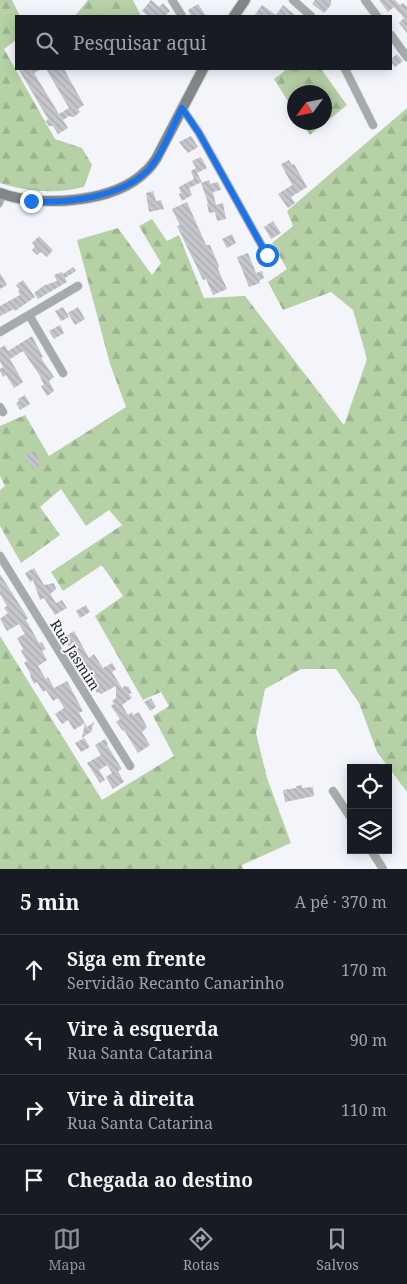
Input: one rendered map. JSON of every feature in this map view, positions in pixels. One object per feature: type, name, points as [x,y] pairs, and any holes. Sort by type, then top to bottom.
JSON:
[{"type":"main road","points":[[235,15],[245,0]]},
{"type":"main road","points":[[2,194],[31,201],[53,202],[80,199],[125,186],[148,170],[159,153],[202,70]]},
{"type":"street","points":[[172,0],[181,15]]},
{"type":"street","points":[[294,0],[309,15]]},
{"type":"street","points":[[365,0],[376,15]]},
{"type":"street","points":[[392,36],[407,57]]},
{"type":"street","points":[[346,70],[373,125]]},
{"type":"street","points":[[182,108],[199,133],[267,255]]},
{"type":"street","points":[[0,332],[78,286]]},
{"type":"street","points":[[29,315],[63,373]]},
{"type":"street","name":"Rua Jasmim","points":[[0,556],[130,766]]},
{"type":"street","points":[[333,791],[347,812]]},
{"type":"street","points":[[374,854],[383,869]]},
{"type":"lane","points":[[0,205],[2,194]]},
{"type":"green space","points":[[0,0],[12,0],[20,15],[15,15],[15,41],[4,49],[55,139],[82,148],[92,165],[84,187],[74,189],[42,191],[0,183]]},
{"type":"green space","points":[[88,0],[133,0],[140,15],[76,15]]},
{"type":"green space","points":[[286,70],[322,70],[347,105],[332,117],[332,85],[287,85],[287,100],[274,79]]},
{"type":"green space","points":[[407,108],[407,792],[392,772],[392,764],[386,764],[377,752],[359,703],[336,669],[301,669],[265,689],[256,733],[267,778],[291,843],[242,865],[243,869],[0,869],[0,636],[102,800],[174,756],[153,716],[169,706],[161,692],[143,700],[95,616],[123,596],[102,565],[63,591],[51,572],[122,525],[109,510],[86,526],[61,489],[40,507],[60,535],[21,563],[0,526],[0,490],[5,486],[0,476],[0,426],[25,415],[49,456],[126,407],[110,364],[77,240],[118,228],[152,275],[161,263],[139,226],[152,219],[167,241],[179,235],[204,298],[245,296],[344,425],[367,359],[353,310],[331,292],[283,310],[268,282],[287,269],[272,243],[293,226],[287,211]]},
{"type":"green space","points":[[307,130],[316,130],[310,135]]},
{"type":"building","points":[[151,0],[159,7],[163,3],[170,11],[166,15],[147,15],[142,11]]},
{"type":"building","points":[[315,0],[331,0],[331,5],[324,13],[312,4]]},
{"type":"building","points":[[379,0],[395,0],[400,5],[403,3],[407,7],[407,33],[399,23],[404,18],[394,7],[388,12]]},
{"type":"building","points":[[198,4],[205,15],[190,15],[188,10]]},
{"type":"building","points":[[262,5],[276,15],[255,15]]},
{"type":"building","points":[[283,5],[295,15],[276,15]]},
{"type":"building","points":[[397,54],[403,61],[395,67],[392,63],[392,58]]},
{"type":"building","points":[[19,70],[40,70],[34,73],[59,114],[69,108],[47,70],[65,70],[84,105],[78,109],[80,112],[74,117],[69,116],[63,120],[68,128],[58,134],[53,126],[49,126],[46,121],[48,119]]},
{"type":"building","points":[[191,136],[198,147],[188,153],[179,142]]},
{"type":"building","points":[[201,157],[207,168],[197,173],[202,182],[189,188],[192,195],[182,201],[179,187],[194,179],[191,171],[196,168],[192,161]]},
{"type":"building","points":[[289,160],[292,165],[294,164],[307,187],[291,197],[295,203],[288,208],[278,194],[292,185],[281,164]]},
{"type":"building","points":[[209,180],[210,184],[218,182],[221,190],[213,192],[216,205],[223,203],[226,219],[217,221],[215,212],[209,213],[208,203],[201,183]]},
{"type":"building","points":[[153,191],[156,201],[161,200],[164,209],[149,212],[146,193]]},
{"type":"building","points":[[187,202],[206,245],[210,245],[227,289],[213,295],[206,279],[203,280],[177,226],[180,225],[172,209]]},
{"type":"building","points":[[273,221],[281,233],[271,239],[264,227]]},
{"type":"building","points":[[232,234],[236,243],[227,248],[222,239]]},
{"type":"building","points":[[39,236],[53,250],[47,257],[41,252],[37,255],[32,250],[35,246],[32,243]]},
{"type":"building","points":[[248,253],[256,273],[262,271],[264,278],[259,281],[260,283],[249,287],[237,257]]},
{"type":"building","points":[[73,267],[76,271],[65,278],[67,282],[38,299],[34,293],[43,286],[57,281],[54,275],[62,272],[63,274]]},
{"type":"building","points":[[0,273],[7,285],[0,289]]},
{"type":"building","points":[[23,280],[35,297],[15,311],[14,309],[0,316],[0,306],[20,295],[18,291],[20,290],[16,285]]},
{"type":"building","points":[[63,307],[69,317],[61,321],[55,311]]},
{"type":"building","points":[[78,307],[85,319],[75,325],[68,313]]},
{"type":"building","points":[[60,325],[64,333],[54,339],[49,331]]},
{"type":"building","points":[[32,336],[43,357],[41,358],[54,377],[49,381],[54,391],[47,396],[41,386],[44,385],[40,376],[23,351],[10,359],[23,382],[14,388],[6,375],[3,377],[0,371],[3,367],[0,361],[0,348],[5,345],[8,351]]},
{"type":"building","points":[[25,395],[30,404],[20,410],[16,403],[19,401],[18,399]]},
{"type":"building","points":[[32,451],[41,464],[33,469],[25,456]]},
{"type":"building","points":[[34,568],[44,585],[54,583],[56,589],[50,594],[56,603],[62,600],[67,608],[55,615],[44,598],[40,600],[33,580],[30,582],[25,573]]},
{"type":"building","points":[[0,574],[28,618],[26,620],[39,643],[42,642],[46,649],[42,651],[47,660],[38,666],[46,679],[48,677],[54,688],[67,681],[83,711],[79,713],[85,723],[74,730],[68,720],[62,724],[55,714],[64,708],[58,698],[53,701],[46,690],[43,692],[37,682],[34,684],[24,663],[27,661],[21,651],[23,649],[17,638],[25,634],[19,624],[7,631],[0,619],[8,613],[4,608],[7,606],[0,594]]},
{"type":"building","points":[[86,605],[90,612],[80,618],[76,611]]},
{"type":"building","points":[[74,631],[89,658],[94,654],[103,668],[112,663],[116,669],[112,672],[122,688],[128,686],[132,693],[129,694],[132,698],[122,705],[128,715],[132,712],[133,715],[139,712],[147,727],[142,732],[150,745],[138,753],[124,730],[116,722],[120,719],[111,706],[114,704],[112,701],[116,698],[116,686],[101,694],[97,693],[82,666],[84,664],[75,648],[72,646],[70,648],[63,638]]},
{"type":"building","points":[[151,698],[156,707],[150,711],[144,702]]},
{"type":"building","points":[[94,722],[91,732],[82,738],[85,723],[87,727]]},
{"type":"building","points":[[84,738],[90,747],[81,752],[75,743]]},
{"type":"building","points":[[105,739],[122,769],[118,771],[124,782],[113,789],[106,777],[112,773],[107,765],[99,770],[105,780],[100,783],[87,763],[101,755],[95,745]]},
{"type":"building","points":[[302,785],[302,788],[313,787],[314,796],[285,802],[283,790]]},
{"type":"route","points":[[31,201],[53,202],[80,199],[125,186],[138,178],[148,170],[156,159],[182,108],[199,133],[267,255]]}]
